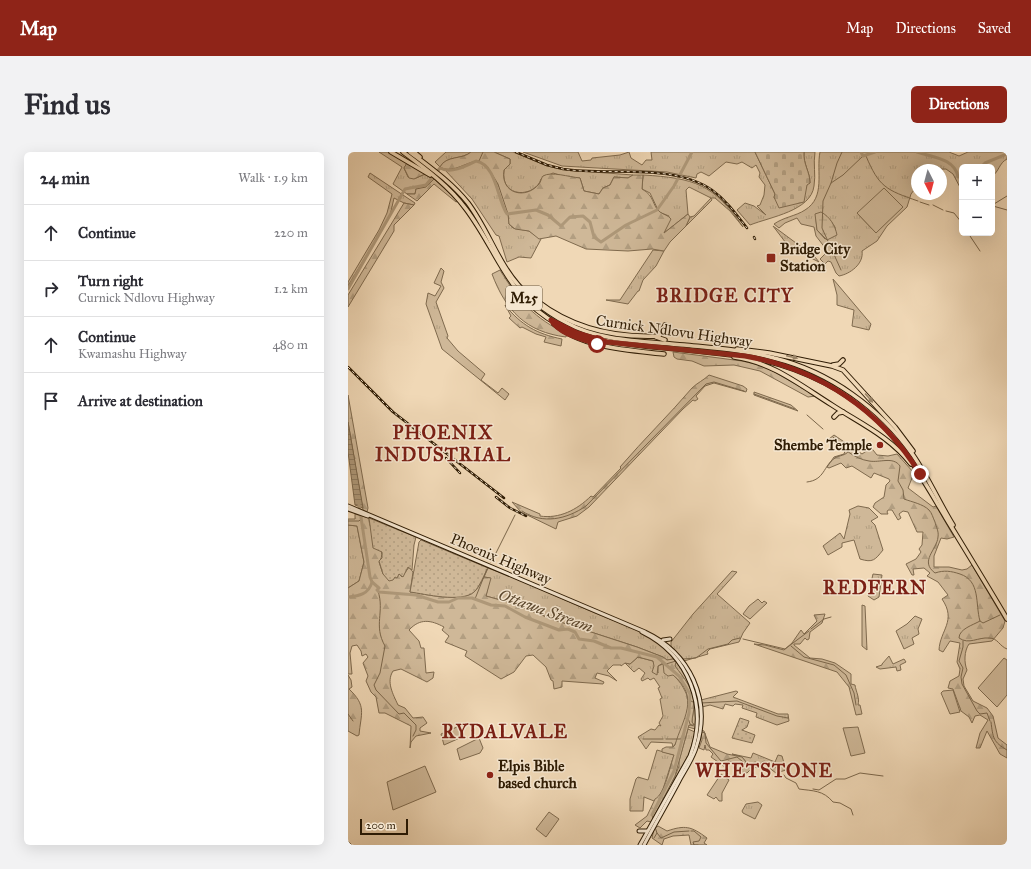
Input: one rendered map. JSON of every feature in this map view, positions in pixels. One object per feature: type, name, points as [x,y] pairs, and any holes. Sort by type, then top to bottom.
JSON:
[{"type":"main road","points":[[391,152],[438,179],[445,180],[469,203],[510,273],[523,288],[539,302],[557,314],[588,328],[614,333],[660,336],[665,325]]},
{"type":"main road","points":[[403,152],[438,179]]},
{"type":"main road","name":"Curnick Ndlovu Highway","points":[[410,152],[437,172],[471,207],[512,278],[539,306],[567,324],[590,333],[609,337],[661,343],[689,350],[766,361],[802,372],[834,388],[868,412],[894,438],[912,462],[928,488]]},
{"type":"main road","points":[[414,152],[437,172]]},
{"type":"main road","name":"Curnick Ndlovu Highway","points":[[445,180],[468,211],[514,287],[530,304],[551,320],[570,331],[591,338],[660,347],[671,346],[712,348],[774,358],[805,368],[842,387],[867,406],[886,423],[912,454],[926,475]]},
{"type":"main road","points":[[551,320],[559,328],[584,340],[620,348],[664,354]]},
{"type":"main road","points":[[651,336],[665,340]]},
{"type":"main road","points":[[712,348],[760,351],[832,366],[845,371],[895,427],[914,453],[926,475]]},
{"type":"main road","points":[[689,350],[736,358],[768,366],[786,375],[872,428],[892,444],[910,463],[928,488]]},
{"type":"main road","points":[[832,366],[839,364],[843,360]]},
{"type":"main road","points":[[834,417],[838,413],[844,412]]},
{"type":"main road","name":"M25","points":[[926,475],[940,504],[1007,615]]},
{"type":"main road","name":"M25","points":[[928,488],[1007,619]]},
{"type":"main road","name":"Phoenix Highway","points":[[348,506],[660,639],[679,662],[691,684],[697,703],[698,724],[690,756],[640,845]]},
{"type":"main road","name":"Phoenix Highway","points":[[348,509],[366,514]]},
{"type":"main road","name":"Phoenix Highway","points":[[613,619],[665,645],[681,659],[694,681],[700,703],[701,724],[693,756],[644,845]]},
{"type":"main road","points":[[660,639],[666,641],[670,639]]},
{"type":"main road","points":[[639,831],[645,832],[649,830]]},
{"type":"green space","points":[[379,152],[389,152],[407,163],[404,168],[408,177],[416,178],[425,174],[434,179],[426,187],[416,189],[415,194],[407,194],[393,184],[402,167]]},
{"type":"green space","points":[[446,152],[471,152],[451,159],[443,163],[440,167],[435,162]]},
{"type":"green space","points":[[471,152],[494,152],[510,159],[510,164],[504,170],[506,185],[515,192],[521,193],[534,189],[540,183],[543,176],[551,174],[580,178],[584,191],[599,194],[603,188],[610,185],[614,177],[628,178],[633,175],[643,175],[642,189],[649,195],[657,210],[671,219],[664,233],[688,214],[690,217],[686,226],[670,242],[664,251],[652,249],[628,251],[586,249],[556,236],[539,239],[529,231],[515,229],[509,224],[508,214],[498,184],[487,166],[477,161],[454,169],[445,169],[440,167],[443,163],[450,159],[463,156]]},
{"type":"green space","points":[[494,152],[513,152],[547,166],[567,170],[633,175],[628,178],[614,177],[610,185],[603,188],[599,194],[584,191],[580,178],[566,177],[553,173],[541,179],[538,185],[533,189],[526,192],[519,192],[513,191],[507,187],[504,180],[504,170],[510,164],[510,159]]},
{"type":"green space","points":[[523,152],[578,152],[582,161],[591,160],[592,158],[620,155],[629,152],[631,158],[642,165],[646,160],[652,160],[651,152],[755,152],[775,194],[774,198],[791,204],[803,197],[807,184],[810,183],[804,152],[815,152],[815,182],[811,195],[806,202],[788,212],[750,225],[737,210],[745,203],[754,206],[766,215],[757,206],[760,205],[764,195],[765,185],[759,177],[760,173],[756,165],[752,168],[742,162],[737,164],[726,162],[709,176],[701,172],[697,174],[696,178],[667,172],[562,166]]},
{"type":"green space","points":[[755,152],[804,152],[810,183],[807,185],[804,202],[779,208],[774,197],[775,194]]},
{"type":"green space","points":[[820,152],[949,152],[959,156],[968,152],[1007,152],[1007,159],[995,173],[995,164],[959,164],[959,185],[953,174],[947,170],[947,164],[911,164],[911,194],[907,207],[887,226],[877,241],[862,251],[859,264],[852,271],[839,276],[831,262],[828,261],[825,264],[820,259],[825,254],[826,249],[816,236],[814,227],[801,224],[797,218],[785,223],[779,228],[774,224],[805,210],[812,205],[816,198],[819,184]],"holes":[[[902,207],[876,233],[857,213]],[[816,219],[830,220],[835,227],[836,235],[825,239],[817,230]]]},
{"type":"green space","points":[[477,161],[489,170],[500,188],[509,217],[509,224],[513,228],[529,231],[541,239],[531,258],[519,257],[507,262],[499,236],[496,235],[472,199],[445,170],[452,170]]},
{"type":"green space","points":[[407,163],[425,174],[414,179],[409,178],[404,168]]},
{"type":"green space","points":[[370,173],[415,203],[414,205],[404,203],[394,198],[390,216],[348,286],[348,282],[379,230],[387,213],[392,194],[368,177]]},
{"type":"green space","points":[[643,175],[676,178],[701,186],[712,192],[722,201],[743,227],[730,211],[715,198],[711,198],[689,187],[686,190],[688,214],[664,233],[669,216],[659,212],[650,193],[642,189]]},
{"type":"green space","points":[[434,179],[458,201],[456,202],[434,184],[417,201],[407,194],[415,194],[416,189],[426,187]]},
{"type":"green space","points":[[884,188],[903,207],[876,233],[857,213]]},
{"type":"green space","points":[[711,198],[712,200],[686,226],[690,217],[694,216]]},
{"type":"green space","points":[[404,203],[414,205],[394,225],[394,231],[348,307],[348,295]]},
{"type":"green space","points":[[821,212],[832,222],[837,235],[827,240],[817,230],[815,214]]},
{"type":"green space","points":[[773,226],[815,257],[819,262],[789,247]]},
{"type":"green space","points":[[653,250],[664,251],[656,266],[643,280],[639,291],[628,304],[606,300],[620,300]]},
{"type":"green space","points":[[441,268],[444,271],[441,282],[444,288],[436,302],[448,336],[447,338],[458,351],[485,374],[481,380],[498,393],[502,388],[509,394],[505,400],[442,349],[426,304],[428,293],[435,296],[441,286],[434,283]]},
{"type":"green space","points":[[500,270],[528,308],[545,322],[567,334],[566,337],[540,330],[519,318],[504,299],[492,274]]},
{"type":"green space","points":[[833,279],[871,324],[869,330],[852,326],[854,310],[837,305],[837,295]]},
{"type":"green space","points":[[505,305],[517,318],[530,328],[562,339],[561,346],[544,342],[546,337],[522,327],[520,328],[509,318],[511,316]]},
{"type":"green space","points":[[673,352],[742,361],[764,366],[816,396],[808,397],[760,371],[734,365],[704,366],[692,361],[677,359],[674,357]]},
{"type":"green space","points":[[709,375],[743,386],[747,389],[746,392],[714,383],[705,386],[696,396],[698,399],[695,401],[693,400],[683,409],[589,507],[577,516],[558,522],[556,529],[521,512],[512,502],[540,514],[540,516],[547,517],[561,515],[574,509],[591,496],[593,497],[621,468],[620,467],[692,388]]},
{"type":"green space","points":[[754,392],[791,405],[798,411],[754,395]]},
{"type":"green space","points":[[348,395],[368,508],[367,512],[363,510],[348,422]]},
{"type":"green space","points":[[834,435],[862,454],[868,450],[869,445],[877,455],[888,456],[897,454],[914,473],[908,488],[933,507],[936,506],[954,537],[947,539],[941,538],[934,556],[934,567],[949,567],[962,570],[967,569],[972,565],[1005,621],[1003,628],[992,641],[969,644],[965,657],[967,670],[963,679],[964,686],[973,701],[987,708],[993,716],[998,738],[1007,745],[1007,758],[1000,754],[987,731],[980,748],[976,748],[980,733],[988,720],[980,715],[975,716],[972,723],[969,717],[961,711],[953,689],[948,688],[950,681],[959,676],[960,669],[957,662],[960,643],[950,641],[943,652],[939,650],[948,620],[948,613],[942,599],[948,595],[938,582],[927,576],[930,573],[924,568],[913,569],[914,575],[912,575],[906,564],[916,559],[921,552],[919,549],[922,545],[923,532],[917,532],[908,512],[903,511],[899,514],[901,518],[898,520],[892,510],[888,510],[888,514],[881,514],[873,507],[875,503],[884,497],[886,485],[890,481],[889,479],[874,473],[871,478],[852,466],[846,468],[841,463],[829,468],[827,467],[834,457],[844,454],[845,451],[829,439]]},
{"type":"green space","points":[[858,506],[869,508],[878,517],[871,521],[875,525],[883,550],[871,561],[860,559],[854,540],[842,543],[842,547],[828,555],[823,546],[840,533],[844,539],[850,514],[849,510]]},
{"type":"green space","points":[[355,514],[369,518],[382,552],[379,562],[383,574],[395,576],[399,574],[402,577],[409,567],[413,572],[410,592],[443,597],[461,597],[474,592],[484,577],[491,578],[486,596],[511,603],[554,620],[637,647],[667,660],[673,659],[676,662],[675,666],[688,684],[694,700],[692,722],[694,725],[689,725],[675,776],[651,822],[647,821],[640,828],[635,825],[647,816],[655,799],[662,792],[674,755],[662,752],[662,749],[666,747],[673,747],[675,745],[685,718],[688,700],[681,683],[673,675],[668,676],[664,673],[663,663],[658,666],[657,675],[652,672],[654,666],[653,661],[638,657],[630,664],[625,663],[621,666],[613,665],[607,671],[617,681],[609,676],[597,673],[595,678],[604,682],[603,684],[562,681],[562,687],[554,689],[553,681],[551,680],[546,667],[533,655],[526,656],[514,672],[501,679],[465,656],[467,651],[445,642],[449,636],[442,630],[444,627],[426,621],[417,623],[409,630],[419,641],[421,648],[424,648],[426,673],[434,672],[433,678],[427,682],[401,669],[393,671],[390,679],[391,688],[398,705],[405,708],[413,718],[423,717],[427,723],[420,728],[420,731],[431,733],[416,736],[411,742],[410,748],[411,726],[385,713],[379,713],[376,697],[371,692],[366,681],[368,676],[363,663],[368,657],[366,654],[362,656],[357,645],[352,646],[350,653],[352,674],[348,674],[348,588],[359,581],[364,562],[357,526],[348,525],[348,519],[355,519]]},
{"type":"green space","points":[[369,518],[416,537],[412,570],[408,567],[403,577],[399,574],[397,578],[395,577],[393,580],[389,581],[383,574],[379,561],[382,558],[382,552],[373,548]]},
{"type":"green space","points":[[348,525],[357,526],[364,562],[359,581],[348,588]]},
{"type":"green space","points":[[421,540],[488,568],[476,590],[461,597],[433,596],[410,592],[419,542]]},
{"type":"green space","points":[[488,568],[640,632],[650,637],[666,649],[674,657],[686,675],[691,686],[696,707],[695,729],[688,727],[689,725],[694,725],[692,722],[694,700],[688,684],[675,666],[676,662],[673,659],[667,660],[637,647],[554,620],[511,603],[486,596],[490,578],[484,577]]},
{"type":"green space","points":[[732,571],[737,572],[717,594],[750,623],[739,642],[710,649],[707,652],[708,654],[684,661],[671,646],[671,642],[693,614]]},
{"type":"green space","points":[[873,574],[882,575],[879,597],[874,600],[868,596]]},
{"type":"green space","points":[[758,599],[762,603],[764,601],[767,603],[750,619],[743,614],[749,606]]},
{"type":"green space","points":[[862,605],[865,606],[867,650],[862,646]]},
{"type":"green space","points":[[825,614],[822,623],[810,632],[809,639],[807,640],[805,638],[800,644],[794,645],[810,658],[822,659],[835,663],[851,674],[851,684],[855,685],[858,705],[860,705],[862,714],[856,715],[849,687],[837,672],[754,644],[784,650],[792,643],[801,630],[804,634],[817,621],[814,615]]},
{"type":"green space","points":[[915,616],[922,619],[918,629],[919,634],[912,638],[914,644],[904,649],[896,631],[907,624]]},
{"type":"green space","points":[[889,656],[893,664],[904,659],[906,662],[900,665],[901,670],[897,671],[896,667],[880,669],[876,667],[882,665]]},
{"type":"green space","points":[[638,657],[653,661],[658,673],[658,666],[663,664],[678,680],[685,691],[688,704],[687,712],[680,736],[673,747],[672,743],[651,742],[646,749],[638,737],[651,729],[655,730],[659,725],[661,726],[659,723],[663,716],[660,699],[662,698],[658,688],[660,687],[654,678],[650,680],[648,678],[642,681],[641,679],[645,673],[639,668],[634,672],[625,663],[630,664]]},
{"type":"green space","points":[[1004,658],[1007,660],[1007,695],[997,707],[978,688]]},
{"type":"green space","points":[[348,675],[351,680],[352,687],[349,689],[355,695],[361,705],[362,710],[359,735],[357,736],[348,731]]},
{"type":"green space","points":[[953,690],[960,712],[950,714],[941,693],[943,691]]},
{"type":"green space","points":[[736,691],[738,692],[733,697],[778,714],[788,714],[789,721],[777,725],[756,717],[757,713],[742,708],[743,705],[735,704],[733,706],[725,704],[723,709],[710,705],[702,707],[701,700]]},
{"type":"green space","points":[[740,718],[749,721],[747,727],[742,730],[755,735],[752,743],[732,738]]},
{"type":"green space","points":[[457,727],[462,737],[444,745],[441,734]]},
{"type":"green space","points":[[858,727],[865,753],[851,756],[843,728]]},
{"type":"green space","points":[[688,729],[695,732],[690,752],[670,789],[679,766]]},
{"type":"green space","points":[[701,730],[704,731],[710,747],[727,754],[742,757],[746,762],[743,765],[728,761],[725,767],[711,757],[713,754],[709,750],[706,750],[705,745],[704,750],[699,748],[702,740]]},
{"type":"green space","points":[[479,738],[483,748],[480,753],[460,760],[457,749]]},
{"type":"green space","points":[[657,750],[674,755],[663,789],[659,797],[654,801],[644,797],[643,811],[630,811],[630,799],[636,779],[638,777],[648,780]]},
{"type":"green space","points":[[753,753],[775,762],[778,755],[782,756],[786,770],[776,773],[765,765],[759,768],[753,767],[747,773],[741,772],[746,762],[742,757],[732,754],[751,758]]},
{"type":"green space","points":[[425,766],[436,792],[393,810],[387,782]]},
{"type":"green space","points":[[721,774],[729,780],[722,793],[722,801],[719,801],[716,797],[714,799],[707,795]]},
{"type":"green space","points":[[758,802],[762,805],[755,819],[743,813],[742,811],[746,804]]},
{"type":"green space","points":[[549,812],[559,819],[546,837],[536,829]]},
{"type":"green space","points":[[658,826],[667,831],[683,827],[692,829],[707,838],[704,843],[707,845],[691,845],[689,835],[673,836],[664,839],[662,845],[652,838],[654,829]]},
{"type":"shaded area","points":[[348,422],[363,508],[355,505],[348,452]]},
{"type":"waterway","points":[[476,161],[479,161],[483,152]]},
{"type":"waterway","points":[[348,289],[405,189],[426,185],[440,168],[444,170],[454,170],[476,161],[483,164],[488,169],[496,184],[507,214],[536,210],[548,215],[561,226],[570,217],[583,216],[590,222],[594,237],[601,242],[626,225],[657,210],[674,186],[692,152]]},
{"type":"waterway","points":[[831,183],[842,152]]},
{"type":"waterway","points":[[861,152],[863,156],[875,152]]},
{"type":"waterway","points":[[917,152],[942,159],[952,166],[959,177]]},
{"type":"waterway","points":[[984,164],[1007,154]]},
{"type":"waterway","points":[[841,270],[822,228],[823,201],[831,183],[843,175],[863,156]]},
{"type":"waterway","points":[[866,156],[875,175],[885,186],[898,194],[918,201]]},
{"type":"waterway","points":[[995,203],[1007,196]]},
{"type":"waterway","points":[[920,202],[929,205]]},
{"type":"waterway","points":[[933,205],[943,210]]},
{"type":"waterway","points":[[995,207],[1007,210]]},
{"type":"waterway","points":[[946,211],[954,213],[959,219]]},
{"type":"waterway","points":[[970,236],[980,251]]},
{"type":"waterway","points":[[522,511],[538,518],[546,519],[555,519],[579,511],[586,506],[706,384],[714,382],[744,391]]},
{"type":"waterway","points":[[754,394],[795,409]]},
{"type":"waterway","points":[[807,415],[823,429]]},
{"type":"waterway","points":[[833,437],[844,449],[859,458],[873,461],[894,461],[900,466],[898,481],[903,490],[904,499],[927,508],[935,522],[938,535],[937,542],[930,555],[930,569],[935,573],[948,571],[960,574],[967,577],[974,587],[980,621],[961,632],[959,638],[966,641],[992,638],[1007,649]]},
{"type":"waterway","points":[[807,482],[817,479],[821,476],[831,461],[849,451]]},
{"type":"waterway","name":"Ottawa Stream","points":[[359,504],[370,577],[372,582],[379,588],[377,590],[379,592],[416,595],[438,602],[449,602],[458,598],[472,598],[491,605],[505,606],[525,617],[559,630],[568,629],[575,632],[579,639],[594,641],[611,648],[621,648],[657,657],[679,676],[690,694],[689,713],[674,771],[652,815]]},
{"type":"waterway","points":[[496,553],[515,515]]},
{"type":"waterway","points":[[348,521],[359,521],[361,519]]},
{"type":"waterway","points":[[475,599],[487,569]]},
{"type":"waterway","points":[[348,597],[363,594],[369,589],[372,582]]},
{"type":"waterway","points":[[378,591],[380,599],[379,625],[385,646],[380,673],[374,685],[376,690],[399,714],[404,713],[416,725],[416,730],[413,736]]},
{"type":"waterway","points":[[980,621],[983,623],[1000,615]]},
{"type":"waterway","points":[[811,629],[824,619],[831,617]]},
{"type":"waterway","points":[[743,639],[785,649],[809,631]]},
{"type":"waterway","points":[[683,659],[696,658],[708,649],[728,644],[732,640],[740,638]]},
{"type":"waterway","points":[[963,641],[959,661],[963,668],[961,677],[962,684],[977,711],[980,714],[987,713],[990,721]]},
{"type":"waterway","points":[[791,646],[804,657],[834,665],[846,675],[854,693],[856,705]]},
{"type":"waterway","points":[[666,664],[676,661]]},
{"type":"waterway","name":"Ottawa Stream","points":[[691,701],[695,703]]},
{"type":"waterway","points":[[701,703],[737,701],[777,716],[788,718]]},
{"type":"waterway","points":[[348,714],[353,721]]},
{"type":"waterway","name":"Ottawa Stream","points":[[688,718],[690,724],[693,726]]},
{"type":"waterway","points":[[991,722],[994,739],[1007,750]]},
{"type":"waterway","points":[[702,732],[705,733],[706,743],[721,761],[737,757],[748,766],[755,762],[760,764],[764,761],[777,768]]},
{"type":"waterway","points":[[643,739],[663,739]]},
{"type":"waterway","points":[[666,739],[683,739]]},
{"type":"waterway","points":[[813,789],[819,790],[836,779],[845,779],[860,773],[883,776]]},
{"type":"waterway","points":[[784,775],[786,778],[796,783],[799,789],[822,793],[833,802],[840,803],[851,809],[853,815]]},
{"type":"waterway","name":"Ottawa Stream","points":[[654,838],[657,833],[655,827]]},
{"type":"waterway","points":[[657,833],[661,838],[674,832],[689,831]]},
{"type":"waterway","points":[[691,831],[694,831],[701,837],[699,841],[693,842],[694,845],[698,845]]},
{"type":"waterway","points":[[348,841],[352,845]]},
{"type":"railway","points":[[516,152],[547,165],[563,169],[581,171],[660,173],[679,176],[697,182],[712,190],[722,198],[747,228]]},
{"type":"railway","points":[[348,367],[393,412],[504,498]]},
{"type":"railway","points":[[446,458],[460,473]]},
{"type":"railway","points":[[496,497],[510,508],[526,516]]},
{"type":"place","name":"Bridge City Station","points":[[771,258]]},
{"type":"place","name":"Shembe Temple","points":[[880,445]]},
{"type":"place","name":"Elpis Bible based church","points":[[490,775]]},
{"type":"district","name":"BRIDGE CITY","points":[[725,295]]},
{"type":"district","name":"PHOENIX INDUSTRIAL","points":[[443,443]]},
{"type":"district","name":"REDFERN","points":[[875,587]]},
{"type":"district","name":"RYDALVALE","points":[[505,731]]},
{"type":"district","name":"WHETSTONE","points":[[764,770]]},
{"type":"route","points":[[597,344],[566,332],[555,326],[551,320],[570,331],[607,342],[745,356],[802,372],[828,384],[860,405],[894,438],[920,474]]}]
